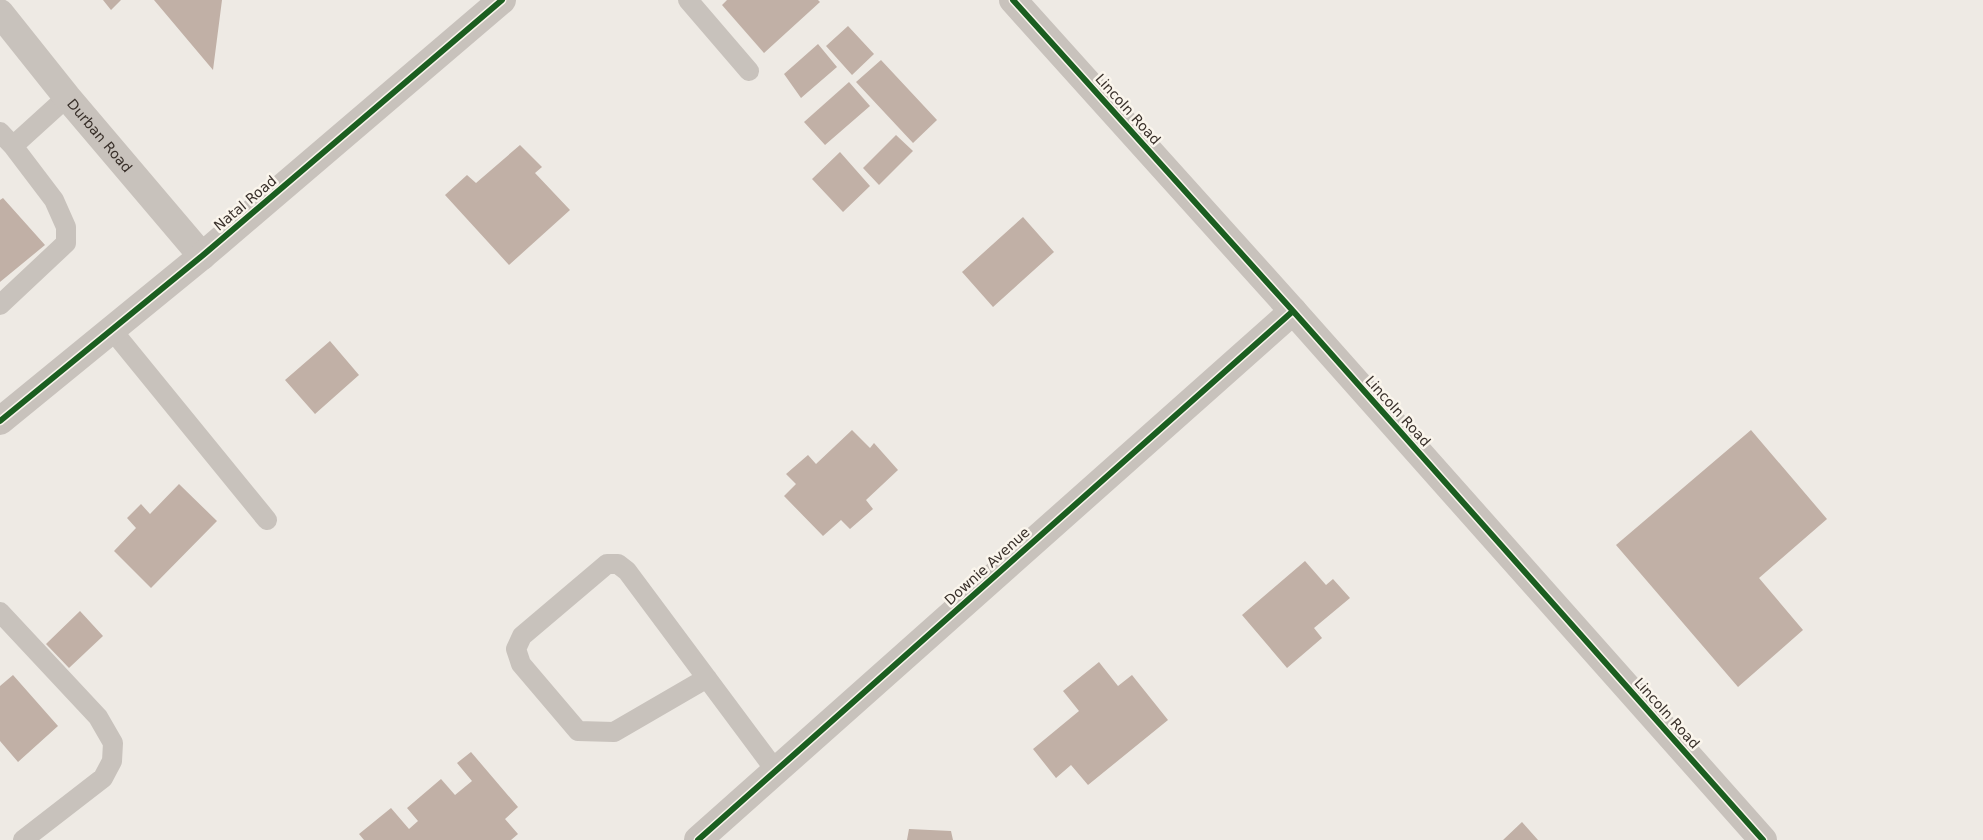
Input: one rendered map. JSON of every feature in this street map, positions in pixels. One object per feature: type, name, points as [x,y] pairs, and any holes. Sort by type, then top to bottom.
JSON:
[{"type":"street","name":"Natal Road","points":[[0,421],[202,256],[502,0]]},
{"type":"street","name":"Lincoln Road","points":[[1013,0],[1293,311],[1763,840]]},
{"type":"street","name":"Durban Road","points":[[0,13],[67,98],[202,256]]},
{"type":"street","name":"Downie Avenue","points":[[698,840],[1293,311]]},
{"type":"lane","points":[[688,0],[749,71]]},
{"type":"lane","points":[[0,304],[66,243],[66,226],[54,200],[6,139],[67,98]]},
{"type":"lane","points":[[112,330],[267,520]]},
{"type":"lane","points":[[707,678],[614,732],[578,731],[520,664],[516,649],[522,636],[600,570],[608,564],[618,564],[627,571],[707,678],[776,771]]},
{"type":"lane","points":[[0,612],[98,716],[113,743],[112,761],[103,778],[23,840]]},
{"type":"building","points":[[103,0],[121,0],[111,10]]},
{"type":"building","points":[[154,0],[222,0],[213,70]]},
{"type":"building","points":[[727,0],[818,0],[820,2],[764,53],[722,5]]},
{"type":"building","points":[[848,26],[874,54],[852,75],[826,46]]},
{"type":"building","points":[[818,44],[837,67],[801,98],[784,74]]},
{"type":"building","points":[[881,60],[937,120],[913,143],[856,82]]},
{"type":"building","points":[[849,82],[870,106],[825,145],[804,122]]},
{"type":"building","points":[[896,135],[913,151],[879,185],[863,168]]},
{"type":"building","points":[[520,145],[542,167],[535,173],[570,210],[509,265],[445,195],[467,175],[476,183]]},
{"type":"building","points":[[840,152],[870,186],[843,212],[812,179]]},
{"type":"building","points":[[3,198],[45,245],[0,282],[0,200]]},
{"type":"building","points":[[1023,217],[1054,252],[993,307],[962,272]]},
{"type":"building","points":[[330,341],[359,375],[315,414],[285,380]]},
{"type":"building","points":[[852,430],[870,448],[874,443],[898,470],[866,500],[873,509],[850,529],[841,520],[823,536],[784,496],[796,484],[786,474],[808,455],[816,464]]},
{"type":"building","points":[[1751,430],[1827,519],[1759,578],[1803,630],[1738,687],[1616,545]]},
{"type":"building","points":[[179,484],[217,521],[151,588],[114,551],[136,528],[127,518],[141,504],[150,514]]},
{"type":"building","points":[[1305,561],[1326,585],[1333,579],[1350,598],[1314,628],[1322,638],[1287,668],[1242,615]]},
{"type":"building","points":[[80,611],[103,636],[69,668],[46,644]]},
{"type":"building","points":[[1099,662],[1118,686],[1132,675],[1168,720],[1088,785],[1071,765],[1056,778],[1033,749],[1079,711],[1063,691]]},
{"type":"building","points":[[13,675],[58,726],[18,762],[0,741],[0,686]]},
{"type":"building","points":[[471,752],[518,807],[505,819],[518,834],[511,840],[364,840],[359,834],[391,808],[409,829],[418,821],[407,808],[441,779],[455,795],[472,781],[457,763]]},
{"type":"building","points":[[1522,822],[1538,840],[1503,840]]},
{"type":"building","points":[[909,829],[951,831],[953,840],[907,840]]},
{"type":"cycle path","points":[[0,421],[202,256],[502,0]]},
{"type":"cycle path","points":[[1013,0],[1293,311],[1763,840]]},
{"type":"cycle path","points":[[698,840],[1293,311]]}]
